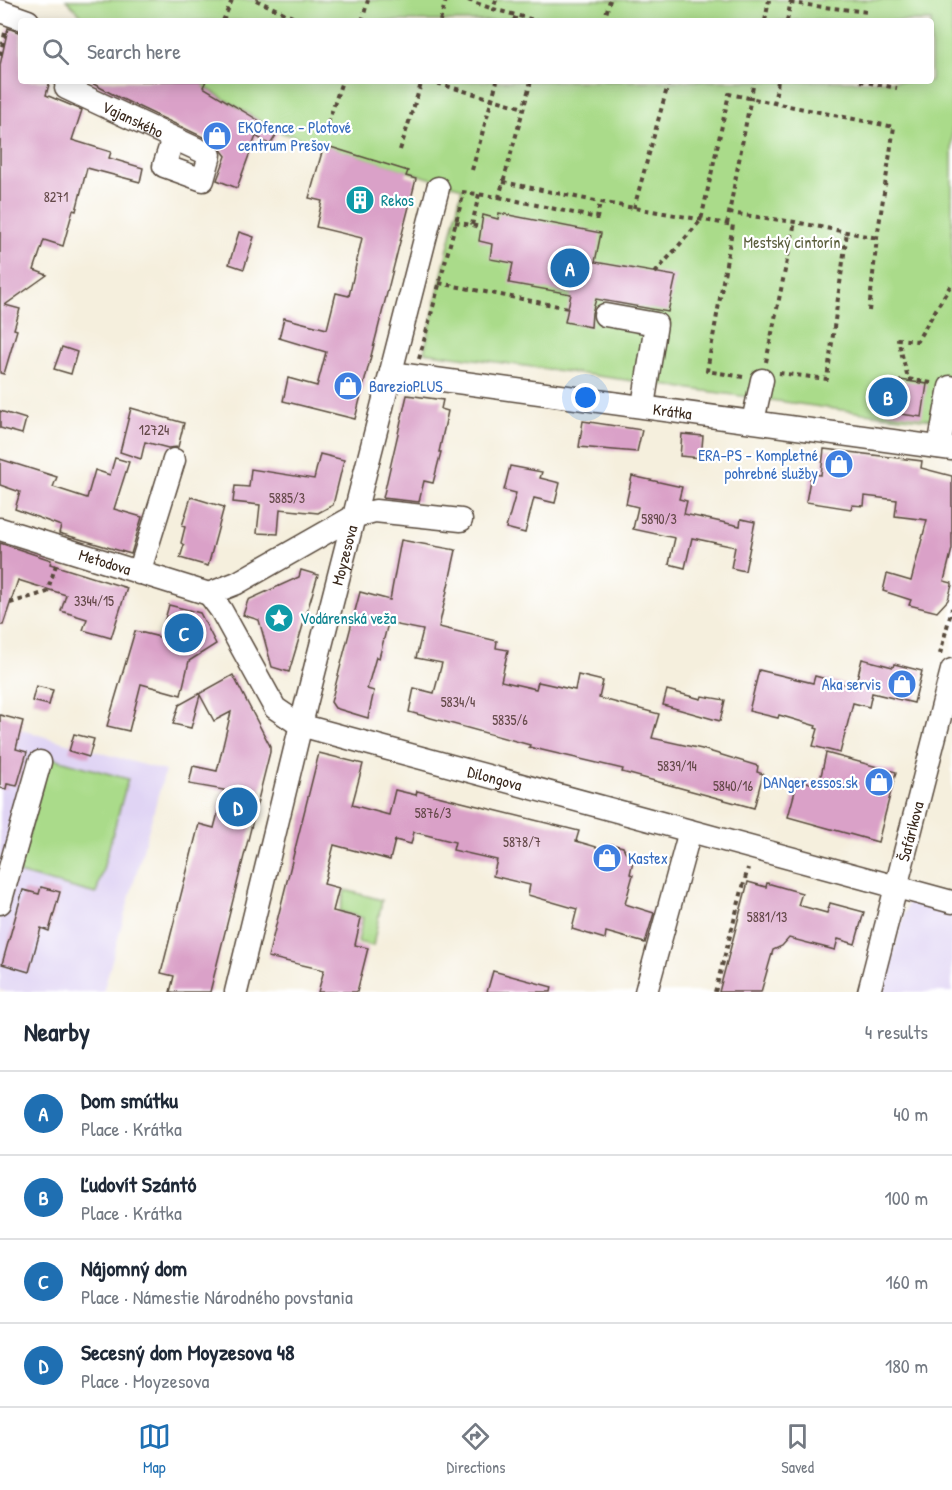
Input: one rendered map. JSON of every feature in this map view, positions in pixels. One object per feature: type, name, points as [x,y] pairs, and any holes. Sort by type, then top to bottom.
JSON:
[{"type":"street","points":[[0,11],[20,18]]},
{"type":"street","name":"Vajanského","points":[[67,84],[66,88],[173,138]]},
{"type":"street","name":"Moyzesova","points":[[236,992],[300,725],[438,188]]},
{"type":"street","points":[[605,315],[656,324],[643,406]]},
{"type":"street","name":"Krátka","points":[[391,372],[945,448]]},
{"type":"street","points":[[753,421],[763,375]]},
{"type":"street","points":[[945,448],[950,387]]},
{"type":"street","points":[[139,573],[174,460]]},
{"type":"street","points":[[209,594],[237,583],[353,517],[375,511],[461,520]]},
{"type":"street","name":"Metodova","points":[[0,529],[209,594]]},
{"type":"street","name":"Dilongova","points":[[209,594],[275,708],[300,725],[952,902]]},
{"type":"street","name":"Šafárikova","points":[[869,992],[952,670]]},
{"type":"street","points":[[1,894],[40,762]]},
{"type":"street","points":[[646,992],[690,831]]},
{"type":"path","points":[[224,18],[232,0]]},
{"type":"path","points":[[256,0],[295,18]]},
{"type":"path","points":[[363,18],[368,0]]},
{"type":"path","points":[[441,18],[446,0]]},
{"type":"path","points":[[468,0],[527,18]]},
{"type":"path","points":[[493,9],[496,0]]},
{"type":"path","points":[[605,18],[610,0]]},
{"type":"path","points":[[766,18],[769,0]]},
{"type":"path","points":[[787,18],[790,2],[867,12]]},
{"type":"path","points":[[328,123],[341,84]]},
{"type":"path","points":[[400,150],[421,84]]},
{"type":"path","points":[[440,84],[524,108]]},
{"type":"path","points":[[472,170],[496,84]]},
{"type":"path","points":[[499,197],[530,84]]},
{"type":"path","points":[[634,208],[668,84]]},
{"type":"path","points":[[727,224],[754,84]]},
{"type":"path","points":[[774,104],[777,84]]},
{"type":"path","points":[[876,84],[897,88]]},
{"type":"path","points":[[655,273],[701,220],[729,94],[894,127],[877,238],[869,311]]},
{"type":"path","points":[[503,182],[600,202],[733,225],[707,371],[827,379],[847,232]]},
{"type":"path","points":[[438,188],[499,197],[597,218],[600,202]]},
{"type":"path","points":[[414,376],[464,192]]},
{"type":"path","points":[[472,225],[479,194]]},
{"type":"path","points":[[729,213],[795,222],[877,238]]},
{"type":"path","points":[[455,222],[481,227]]},
{"type":"path","points":[[763,375],[795,222]]},
{"type":"path","points":[[439,283],[568,308]]},
{"type":"path","points":[[908,379],[898,339],[917,341],[952,283]]},
{"type":"path","points":[[10,603],[47,592],[58,559]]},
{"type":"path","points":[[715,992],[748,868]]},
{"type":"shaded area","points":[[0,724],[165,771],[103,992],[6,992],[0,990]]},
{"type":"shaded area","points":[[909,898],[952,910],[952,992],[882,992]]},
{"type":"green space","name":"Mestský cintorín","points":[[66,0],[952,0],[952,422],[864,413],[424,352],[462,188],[276,131],[200,84],[934,84],[934,18],[85,18]]},
{"type":"green space","points":[[49,757],[128,779],[96,894],[18,873]]},
{"type":"green space","points":[[345,890],[382,900],[373,946],[358,942],[363,918],[340,911]]},
{"type":"building","points":[[8,28],[18,32],[18,84],[49,84],[46,95],[82,110],[72,140],[111,152],[109,158],[143,168],[140,182],[87,168],[76,211],[73,210],[63,246],[44,240],[34,270],[47,275],[5,305],[20,309],[14,329],[17,330],[4,374],[0,373],[0,65]]},
{"type":"building","name":"EKOfence - Plotové centrum Prešov","points":[[94,84],[204,84],[203,87],[278,132],[270,145],[256,136],[237,188],[217,180],[226,156],[216,143]]},
{"type":"building","points":[[324,145],[408,171],[406,176],[416,179],[355,419],[283,401],[288,378],[317,386],[326,352],[279,338],[284,318],[327,329],[336,293],[349,296],[362,238],[316,227],[322,201],[309,198]]},
{"type":"building","points":[[499,213],[601,233],[595,262],[676,276],[668,312],[596,299],[591,327],[565,322],[571,294],[509,283],[513,263],[490,259],[492,244],[479,241],[483,215],[498,219]]},
{"type":"building","points":[[239,232],[254,237],[244,269],[229,264]]},
{"type":"building","points":[[62,347],[77,352],[71,374],[54,369]]},
{"type":"building","points":[[900,380],[927,384],[922,417],[886,412],[890,384],[894,381],[900,382]]},
{"type":"building","points":[[407,395],[443,400],[441,409],[448,411],[433,483],[424,481],[419,502],[383,498]]},
{"type":"building","points":[[131,408],[184,423],[178,447],[168,448],[145,442],[141,459],[120,452]]},
{"type":"building","points":[[0,411],[26,419],[22,434],[0,428]]},
{"type":"building","points":[[583,421],[642,430],[637,452],[579,447]]},
{"type":"building","points":[[682,434],[703,436],[701,458],[680,456]]},
{"type":"building","points":[[824,449],[922,461],[921,468],[952,476],[952,549],[944,581],[952,585],[948,600],[937,612],[909,605],[911,600],[883,591],[887,574],[911,581],[927,520],[895,516],[897,500],[865,496],[864,506],[852,505],[851,509],[806,502],[811,474],[821,475]]},
{"type":"building","points":[[320,454],[344,460],[333,505],[318,513],[280,509],[278,534],[257,533],[260,505],[233,502],[235,486],[249,487],[251,469],[314,479]]},
{"type":"building","points":[[115,458],[129,462],[114,509],[142,517],[131,554],[59,533],[61,526],[15,509],[20,492],[0,485],[0,459],[57,477],[53,487],[87,498],[95,470],[110,475]]},
{"type":"building","points":[[510,466],[542,472],[540,478],[560,483],[555,503],[534,498],[525,533],[506,528],[516,493],[504,490]]},
{"type":"building","points":[[632,476],[682,487],[679,499],[687,501],[684,514],[740,526],[741,519],[755,522],[745,571],[731,568],[735,547],[692,538],[685,568],[669,564],[675,538],[633,529],[638,507],[626,504]]},
{"type":"building","points":[[191,497],[224,507],[208,566],[180,558],[184,545],[181,543],[185,527],[182,526]]},
{"type":"building","points":[[401,540],[456,550],[439,627],[497,641],[496,648],[508,650],[501,681],[536,689],[538,682],[575,690],[578,675],[603,681],[599,698],[659,714],[652,738],[702,749],[758,766],[757,772],[763,774],[754,808],[622,772],[623,769],[529,747],[530,745],[409,712],[414,688],[434,693],[442,663],[416,658],[423,630],[388,623],[379,658],[376,657],[367,689],[374,691],[368,718],[335,708],[331,702],[360,592],[390,600]]},
{"type":"building","points":[[0,543],[51,560],[50,564],[127,588],[111,638],[83,630],[87,619],[61,611],[66,595],[18,580],[3,625],[0,625]]},
{"type":"building","points":[[301,570],[318,575],[289,672],[272,667],[259,620],[243,615],[248,600],[299,577]]},
{"type":"building","points":[[169,605],[200,613],[216,644],[189,661],[181,695],[141,684],[129,731],[107,726],[135,631],[160,637]]},
{"type":"building","points":[[862,659],[922,671],[914,703],[872,693],[869,707],[853,703],[840,753],[813,746],[818,729],[815,728],[816,726],[779,715],[778,718],[749,711],[759,670],[813,683],[815,676],[855,687]]},
{"type":"building","points":[[233,675],[270,746],[270,752],[210,992],[170,992],[174,976],[161,973],[199,824],[214,828],[224,790],[189,784],[193,766],[217,771],[231,712],[214,721],[200,695],[191,728],[173,724],[179,705]]},
{"type":"building","points":[[36,686],[53,690],[49,705],[32,701]]},
{"type":"building","points":[[667,690],[701,699],[702,696],[725,700],[720,721],[663,705]]},
{"type":"building","points":[[0,715],[23,721],[16,749],[27,752],[17,786],[7,784],[6,789],[0,788]]},
{"type":"building","points":[[74,734],[94,739],[89,757],[69,751]]},
{"type":"building","points":[[319,753],[363,764],[352,805],[389,815],[395,790],[416,795],[417,791],[579,831],[576,841],[603,849],[611,844],[623,847],[627,855],[634,857],[630,874],[633,875],[625,904],[654,913],[645,943],[606,932],[605,939],[572,929],[577,909],[528,895],[530,885],[493,876],[497,860],[453,850],[455,842],[414,832],[411,844],[395,840],[390,860],[334,845],[324,884],[339,888],[333,911],[361,918],[355,945],[368,948],[357,992],[318,992],[324,970],[268,957]]},
{"type":"building","points":[[826,753],[896,772],[878,842],[788,817],[798,780],[819,785]]},
{"type":"building","points":[[748,882],[766,887],[767,883],[802,893],[798,905],[827,913],[830,903],[864,912],[855,944],[838,939],[835,950],[789,938],[782,946],[773,950],[761,992],[719,992]]},
{"type":"building","points":[[41,887],[60,892],[49,931],[41,928],[29,972],[2,964],[23,890],[39,894]]},
{"type":"building","points":[[493,971],[552,987],[551,992],[487,992]]},
{"type":"place","name":"EKOfence - Plotové centrum Prešov","points":[[217,136]]},
{"type":"place","name":"Rekos","points":[[360,200]]},
{"type":"place","name":"Dom smútku","points":[[570,268]]},
{"type":"place","name":"BarezioPLUS","points":[[348,386]]},
{"type":"place","name":"Ľudovít Szántó","points":[[888,397]]},
{"type":"place","name":"ERA-PS - Kompletné pohrebné služby","points":[[839,464]]},
{"type":"place","name":"Vodárenská veža","points":[[279,618]]},
{"type":"place","name":"Nájomný dom","points":[[184,633]]},
{"type":"place","name":"Aka servis","points":[[902,684]]},
{"type":"place","name":"DANger essos.sk","points":[[879,782]]},
{"type":"place","name":"Secesný dom Moyzesova 48","points":[[238,807]]},
{"type":"place","name":"Kastex","points":[[607,858]]}]
